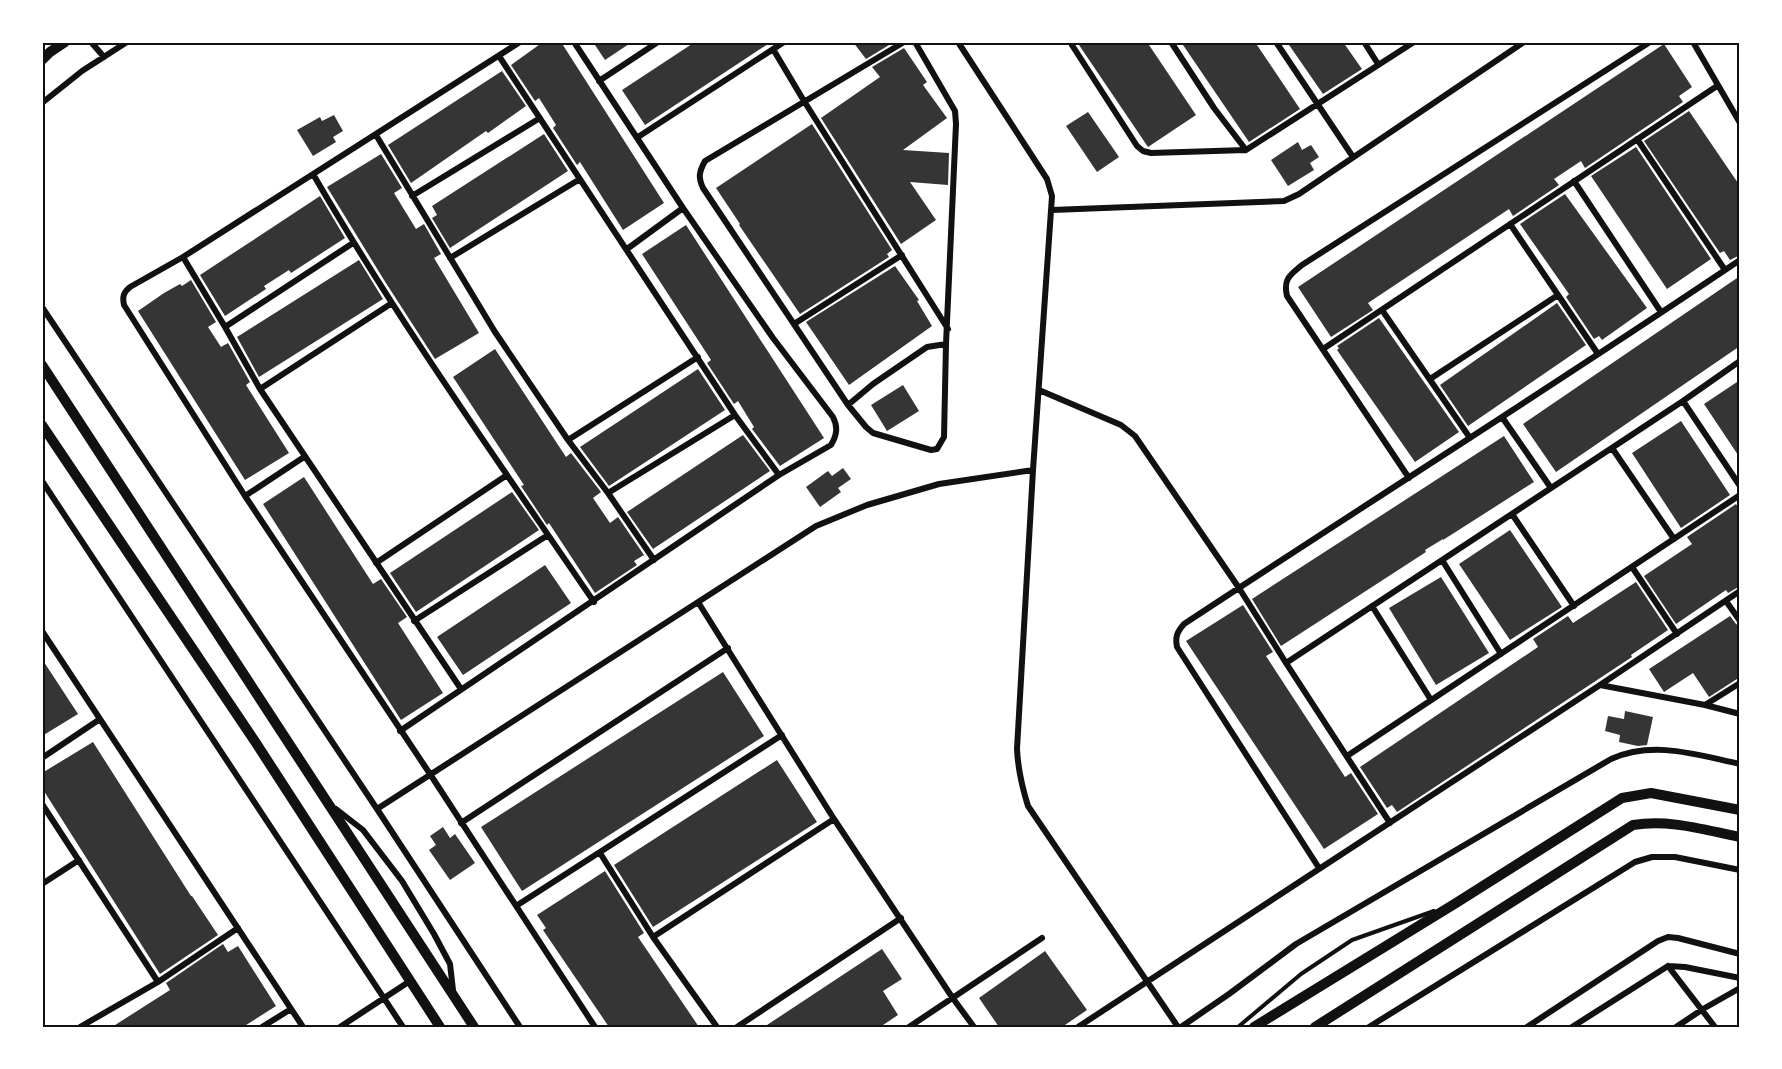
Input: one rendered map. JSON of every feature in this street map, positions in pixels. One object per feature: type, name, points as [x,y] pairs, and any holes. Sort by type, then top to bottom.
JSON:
[{"type":"street","points":[[42,60],[65,42]]},
{"type":"street","points":[[91,42],[104,57]]},
{"type":"street","points":[[42,103],[82,71],[127,42]]},
{"type":"street","points":[[520,42],[183,257],[130,287],[124,292],[123,298],[124,304],[245,496],[595,1027]]},
{"type":"street","points":[[400,731],[779,475],[831,445],[835,438],[837,424],[773,338],[683,208],[574,42]]},
{"type":"street","points":[[599,81],[658,42]]},
{"type":"street","points":[[638,137],[784,42]]},
{"type":"street","points":[[904,42],[705,161],[700,169],[699,178],[703,188],[848,405],[866,427],[873,433],[925,449],[937,449],[944,437],[956,123],[954,111],[915,42]]},
{"type":"street","points":[[958,42],[1051,187],[1052,210],[1033,470],[1017,765],[1028,806],[1180,1027],[1296,944],[1611,759],[1635,751],[1666,749],[1740,764]]},
{"type":"street","points":[[1070,42],[1137,146],[1143,151],[1163,153],[1246,150],[1414,42]]},
{"type":"street","points":[[1171,42],[1214,108],[1246,150]]},
{"type":"street","points":[[1276,42],[1353,157]]},
{"type":"street","points":[[1364,42],[1378,64]]},
{"type":"street","points":[[1052,210],[1276,203],[1290,199],[1524,42]]},
{"type":"street","points":[[1409,478],[1287,296],[1287,280],[1292,273],[1312,258],[1650,42]]},
{"type":"street","points":[[1693,42],[1740,123]]},
{"type":"street","points":[[773,49],[948,329]]},
{"type":"street","points":[[499,56],[735,415],[779,475]]},
{"type":"street","points":[[1323,349],[1718,86]]},
{"type":"street","points":[[412,196],[540,118]]},
{"type":"street","points":[[376,135],[495,332],[568,440],[654,560]]},
{"type":"street","points":[[1637,139],[1725,270]]},
{"type":"street","points":[[313,174],[353,243],[392,303],[594,602]]},
{"type":"street","points":[[450,258],[580,179]]},
{"type":"street","points":[[1574,182],[1661,312]]},
{"type":"street","points":[[627,249],[683,208]]},
{"type":"street","points":[[1510,224],[1598,354]]},
{"type":"street","points":[[225,327],[353,243]]},
{"type":"street","points":[[794,324],[902,255]]},
{"type":"street","points":[[183,257],[260,389],[461,689]]},
{"type":"street","points":[[1319,868],[1177,647],[1175,640],[1177,631],[1184,624],[1740,260]]},
{"type":"street","points":[[1430,379],[1558,295]]},
{"type":"street","points":[[260,389],[392,303]]},
{"type":"street","points":[[42,307],[45,316],[377,809],[520,1027]]},
{"type":"street","points":[[1382,310],[1470,438]]},
{"type":"street","points":[[848,405],[873,384],[927,348],[946,344]]},
{"type":"street","points":[[568,440],[698,357]]},
{"type":"street","points":[[1286,663],[1740,361]]},
{"type":"street","points":[[42,365],[474,1027]]},
{"type":"street","points":[[1039,390],[1121,425],[1135,436],[1239,588],[1390,823]]},
{"type":"street","points":[[1683,401],[1740,486]]},
{"type":"street","points":[[608,493],[735,415]]},
{"type":"street","points":[[1502,417],[1551,488]]},
{"type":"street","points":[[42,424],[256,743],[440,1027]]},
{"type":"street","points":[[1612,448],[1674,539]]},
{"type":"street","points":[[245,496],[304,457]]},
{"type":"street","points":[[377,809],[816,526],[867,505],[939,484],[1033,470]]},
{"type":"street","points":[[376,563],[507,475]]},
{"type":"street","points":[[42,481],[403,1027]]},
{"type":"street","points":[[1347,756],[1740,495]]},
{"type":"street","points":[[1512,514],[1574,606]]},
{"type":"street","points":[[414,621],[548,535]]},
{"type":"street","points":[[1442,560],[1501,654]]},
{"type":"street","points":[[1632,567],[1677,634]]},
{"type":"street","points":[[1078,1027],[1600,686],[1740,591]]},
{"type":"street","points":[[1726,601],[1740,621]]},
{"type":"street","points":[[698,602],[834,819],[974,1027]]},
{"type":"street","points":[[1372,606],[1431,700]]},
{"type":"street","points":[[42,631],[303,1027]]},
{"type":"street","points":[[42,646],[49,641]]},
{"type":"street","points":[[461,823],[728,648]]},
{"type":"street","points":[[1705,705],[1740,683]]},
{"type":"street","points":[[1600,686],[1705,705],[1740,714]]},
{"type":"street","points":[[42,758],[100,719]]},
{"type":"street","points":[[516,906],[782,735]]},
{"type":"street","points":[[1254,1027],[1622,798],[1651,793],[1740,810]]},
{"type":"street","points":[[326,802],[363,830],[402,881],[450,964],[454,996]]},
{"type":"street","points":[[42,804],[158,982]]},
{"type":"street","points":[[653,937],[834,819]]},
{"type":"street","points":[[1315,1027],[1634,825],[1652,822],[1679,824],[1740,837]]},
{"type":"street","points":[[600,853],[653,937],[717,1027]]},
{"type":"street","points":[[1369,1027],[1635,862],[1652,857],[1676,857],[1740,870]]},
{"type":"street","points":[[42,884],[79,860]]},
{"type":"street","points":[[737,1027],[901,918]]},
{"type":"street","points":[[80,1027],[158,982],[238,928]]},
{"type":"street","points":[[1527,1027],[1658,941],[1668,937],[1689,940],[1740,954]]},
{"type":"street","points":[[909,1027],[1042,938]]},
{"type":"street","points":[[1572,1027],[1668,966],[1740,978]]},
{"type":"street","points":[[1668,966],[1715,1027]]},
{"type":"street","points":[[340,1027],[410,981]]},
{"type":"street","points":[[1676,1027],[1702,1009],[1740,988]]},
{"type":"street","points":[[262,1027],[291,1009]]},
{"type":"lane","points":[[1238,1027],[1301,974],[1352,940],[1456,903]]},
{"type":"building","points":[[543,42],[561,42],[664,203],[623,230],[580,162],[577,165],[553,128],[556,125],[539,98],[535,101],[511,65]]},
{"type":"building","points":[[593,42],[632,42],[605,60]]},
{"type":"building","points":[[695,42],[771,42],[645,125],[622,90]]},
{"type":"building","points":[[853,42],[894,42],[866,59]]},
{"type":"building","points":[[1077,42],[1147,42],[1196,115],[1148,147]]},
{"type":"building","points":[[1181,42],[1255,42],[1300,109],[1249,142]]},
{"type":"building","points":[[1287,42],[1343,42],[1362,69],[1323,94]]},
{"type":"building","points":[[1664,44],[1692,87],[1679,96],[1683,102],[1585,168],[1581,161],[1554,179],[1559,185],[1513,216],[1509,209],[1368,303],[1373,310],[1331,337],[1298,287]]},
{"type":"building","points":[[904,48],[927,82],[923,85],[947,118],[903,150],[949,153],[948,185],[910,182],[936,220],[901,244],[821,118],[880,77],[872,67]]},
{"type":"building","points":[[502,71],[526,106],[411,183],[388,145]]},
{"type":"building","points":[[1689,111],[1740,186],[1740,255],[1730,260],[1724,251],[1720,253],[1644,141]]},
{"type":"building","points":[[1088,112],[1119,157],[1097,172],[1066,126]]},
{"type":"building","points":[[334,115],[343,131],[333,137],[336,142],[313,156],[297,130],[320,117],[322,121]]},
{"type":"building","points":[[812,124],[892,250],[887,254],[889,257],[800,314],[716,188]]},
{"type":"building","points":[[544,134],[568,171],[450,248],[432,218],[437,215],[432,206]]},
{"type":"building","points":[[1298,142],[1302,150],[1311,145],[1319,157],[1310,163],[1314,170],[1288,186],[1271,160]]},
{"type":"building","points":[[1636,147],[1711,259],[1667,289],[1591,176]]},
{"type":"building","points":[[381,154],[402,188],[394,193],[416,229],[424,224],[441,254],[434,258],[479,333],[435,359],[327,187]]},
{"type":"building","points":[[1565,194],[1647,308],[1602,340],[1599,336],[1594,339],[1566,297],[1569,294],[1520,224]]},
{"type":"building","points":[[320,196],[345,238],[291,273],[289,270],[264,286],[266,289],[225,316],[200,275]]},
{"type":"building","points":[[686,225],[824,438],[780,466],[752,429],[754,427],[738,401],[734,404],[707,363],[711,360],[642,254]]},
{"type":"building","points":[[359,260],[383,299],[259,377],[237,337]]},
{"type":"building","points":[[895,266],[919,300],[917,301],[932,326],[849,385],[806,322]]},
{"type":"building","points":[[1740,276],[1740,346],[1556,472],[1523,424]]},
{"type":"building","points":[[191,280],[216,322],[208,327],[221,347],[228,343],[250,382],[246,385],[289,453],[245,480],[138,311],[164,293]]},
{"type":"building","points":[[1557,303],[1586,345],[1468,426],[1440,385]]},
{"type":"building","points":[[1379,318],[1459,432],[1415,462],[1337,350],[1339,348],[1337,346]]},
{"type":"building","points":[[495,349],[566,457],[571,453],[601,492],[593,498],[610,523],[618,517],[644,555],[634,561],[637,565],[595,593],[549,523],[547,525],[521,486],[524,485],[453,377]]},
{"type":"building","points":[[698,369],[725,410],[609,486],[580,447]]},
{"type":"building","points":[[1740,380],[1740,458],[1704,404]]},
{"type":"building","points":[[903,385],[919,411],[887,431],[871,405]]},
{"type":"building","points":[[1681,421],[1730,495],[1681,528],[1632,453]]},
{"type":"building","points":[[743,435],[770,471],[653,549],[627,512]]},
{"type":"building","points":[[1504,436],[1534,482],[1425,550],[1426,552],[1281,646],[1252,599]]},
{"type":"building","points":[[843,468],[851,479],[838,488],[841,492],[820,507],[806,487],[828,471],[832,476]]},
{"type":"building","points":[[304,477],[373,584],[381,579],[407,617],[398,623],[443,693],[401,720],[263,504]]},
{"type":"building","points":[[512,492],[539,530],[416,612],[390,573]]},
{"type":"building","points":[[1736,504],[1740,510],[1740,586],[1728,593],[1726,590],[1676,624],[1644,576],[1692,544],[1687,537]]},
{"type":"building","points":[[1510,530],[1562,607],[1510,640],[1459,564]]},
{"type":"building","points":[[545,565],[571,603],[463,675],[437,637]]},
{"type":"building","points":[[1441,577],[1489,653],[1436,685],[1389,608]]},
{"type":"building","points":[[1636,582],[1668,630],[1631,655],[1632,657],[1397,812],[1392,805],[1387,808],[1360,767],[1538,647],[1533,639],[1568,616],[1573,623]]},
{"type":"building","points":[[1243,605],[1273,652],[1266,656],[1345,777],[1351,773],[1378,814],[1324,849],[1186,641]]},
{"type":"building","points":[[1730,616],[1740,626],[1740,677],[1709,697],[1693,673],[1664,692],[1649,669]]},
{"type":"building","points":[[42,659],[78,714],[42,736]]},
{"type":"building","points":[[723,672],[764,736],[522,891],[481,827]]},
{"type":"building","points":[[1625,711],[1653,717],[1647,745],[1638,746],[1619,742],[1620,735],[1605,731],[1608,716],[1624,719]]},
{"type":"building","points":[[93,742],[218,935],[160,974],[42,788],[42,773]]},
{"type":"building","points":[[777,760],[817,822],[653,927],[614,865]]},
{"type":"building","points":[[443,827],[450,838],[455,834],[475,863],[450,880],[429,850],[436,845],[430,836]]},
{"type":"building","points":[[605,871],[644,933],[638,937],[699,1027],[609,1027],[543,930],[546,928],[537,915]]},
{"type":"building","points":[[223,944],[228,952],[238,946],[276,1006],[243,1027],[112,1027],[170,990],[166,983]]},
{"type":"building","points":[[882,949],[902,979],[883,991],[898,1015],[880,1027],[764,1027]]},
{"type":"building","points":[[1045,951],[1087,1010],[1062,1027],[999,1027],[979,998]]}]
